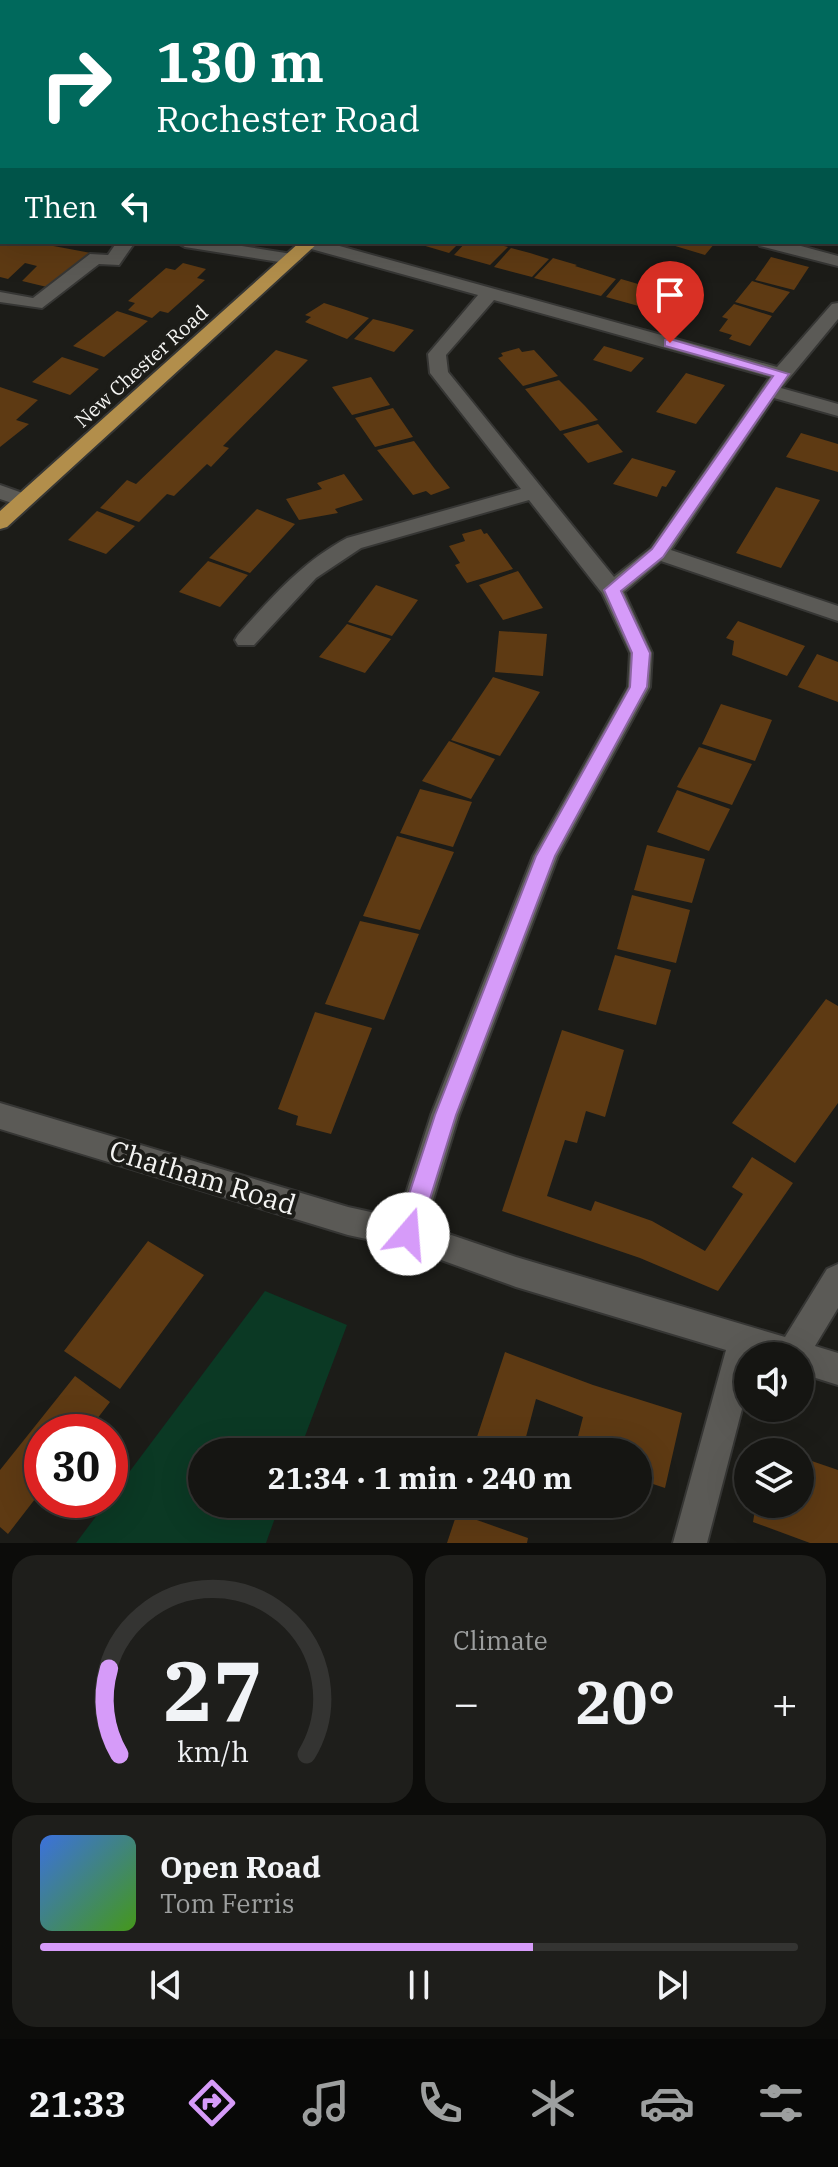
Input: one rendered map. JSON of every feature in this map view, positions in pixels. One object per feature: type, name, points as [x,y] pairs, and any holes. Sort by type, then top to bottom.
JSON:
[{"type":"main road","name":"New Chester Road","points":[[0,522],[308,244]]},
{"type":"street","points":[[0,297],[36,304],[96,258],[113,261],[125,244]]},
{"type":"street","points":[[198,244],[292,259]]},
{"type":"street","points":[[317,244],[490,293],[776,382],[838,410]]},
{"type":"street","points":[[774,244],[838,261]]},
{"type":"street","points":[[408,1234],[445,1115],[546,856],[639,687],[641,653],[612,590],[439,373],[437,354],[490,293]]},
{"type":"street","points":[[612,590],[658,553],[776,382],[838,308]]},
{"type":"street","points":[[0,491],[24,501]]},
{"type":"street","points":[[246,640],[306,575],[330,554],[354,543],[533,492]]},
{"type":"street","points":[[658,553],[838,614]]},
{"type":"street","name":"Chatham Road","points":[[0,1116],[348,1221],[408,1234],[516,1272],[747,1342]]},
{"type":"street","points":[[804,1342],[838,1279]]},
{"type":"street","points":[[690,1543],[744,1341]]},
{"type":"street","name":"Chatham Road","points":[[814,1362],[838,1369]]},
{"type":"green space","points":[[265,1291],[347,1325],[304,1438],[188,1438],[188,1518],[275,1518],[266,1543],[76,1543],[95,1518],[128,1518],[128,1474]]},
{"type":"building","points":[[0,244],[43,244],[91,253],[51,288],[22,281],[37,266],[25,263],[8,279],[0,277]]},
{"type":"building","points":[[419,244],[458,244],[449,253]]},
{"type":"building","points":[[464,244],[508,247],[490,265],[454,255]]},
{"type":"building","points":[[669,244],[714,244],[705,255]]},
{"type":"building","points":[[511,248],[549,259],[532,277],[494,267]]},
{"type":"building","points":[[771,257],[809,267],[794,290],[755,280]]},
{"type":"building","points":[[553,258],[616,279],[601,296],[534,278]]},
{"type":"building","points":[[183,263],[206,269],[197,278],[205,280],[168,313],[160,311],[152,318],[128,310],[135,303],[128,301],[166,268],[175,270]]},
{"type":"building","points":[[621,279],[685,297],[671,315],[606,297]]},
{"type":"building","points":[[752,281],[790,292],[773,313],[735,302]]},
{"type":"building","points":[[324,303],[369,318],[347,339],[305,322],[311,317],[305,315]]},
{"type":"building","points":[[734,304],[772,316],[750,346],[729,339],[732,335],[719,331],[728,319],[722,317]]},
{"type":"building","points":[[117,311],[148,321],[104,357],[73,346]]},
{"type":"building","points":[[373,319],[414,330],[394,352],[354,339]]},
{"type":"building","points":[[604,346],[644,358],[631,372],[593,360]]},
{"type":"building","points":[[519,348],[522,352],[534,350],[558,376],[523,386],[498,358],[503,356],[501,353]]},
{"type":"building","points":[[276,350],[308,360],[223,446],[229,448],[211,467],[207,464],[174,496],[167,494],[139,522],[100,508],[127,480],[136,484]]},
{"type":"building","points":[[62,357],[99,369],[70,395],[32,382]]},
{"type":"building","points":[[686,373],[725,385],[696,424],[656,412]]},
{"type":"building","points":[[371,377],[390,405],[352,415],[332,387]]},
{"type":"building","points":[[559,380],[598,420],[560,431],[525,389]]},
{"type":"building","points":[[0,387],[38,400],[16,420],[29,424],[0,447]]},
{"type":"building","points":[[393,408],[413,437],[375,447],[355,418]]},
{"type":"building","points":[[598,424],[623,452],[588,463],[563,434]]},
{"type":"building","points":[[801,433],[838,444],[838,472],[786,457]]},
{"type":"building","points":[[414,441],[450,488],[431,495],[426,491],[413,495],[377,450]]},
{"type":"building","points":[[632,458],[676,471],[666,487],[662,486],[657,497],[613,484]]},
{"type":"building","points":[[344,474],[363,500],[335,509],[338,513],[299,520],[286,499],[322,489],[317,483]]},
{"type":"building","points":[[776,487],[820,500],[781,568],[736,553]]},
{"type":"building","points":[[257,509],[295,524],[250,573],[209,558]]},
{"type":"building","points":[[97,511],[135,526],[106,554],[68,540]]},
{"type":"building","points":[[481,529],[513,569],[467,583],[455,565],[460,563],[449,546],[465,541],[462,534]]},
{"type":"building","points":[[208,561],[248,575],[220,607],[179,592]]},
{"type":"building","points":[[518,571],[543,608],[503,620],[479,585]]},
{"type":"building","points":[[376,585],[418,600],[392,636],[348,622]]},
{"type":"building","points":[[738,621],[805,646],[787,676],[732,655],[734,641],[726,638]]},
{"type":"building","points":[[347,624],[391,639],[365,673],[319,657]]},
{"type":"building","points":[[499,631],[547,634],[543,676],[495,672]]},
{"type":"building","points":[[817,654],[838,662],[838,702],[798,687]]},
{"type":"building","points":[[493,677],[540,692],[500,756],[451,740]]},
{"type":"building","points":[[721,704],[772,720],[755,761],[702,744]]},
{"type":"building","points":[[449,741],[495,759],[471,799],[422,781]]},
{"type":"building","points":[[699,747],[752,764],[732,805],[677,787]]},
{"type":"building","points":[[420,789],[472,802],[453,847],[400,833]]},
{"type":"building","points":[[677,790],[730,809],[709,851],[657,832]]},
{"type":"building","points":[[397,836],[454,852],[420,930],[363,916]]},
{"type":"building","points":[[647,845],[705,859],[692,903],[634,890]]},
{"type":"building","points":[[632,895],[690,910],[676,963],[617,949]]},
{"type":"building","points":[[360,921],[419,934],[384,1020],[325,1004]]},
{"type":"building","points":[[615,955],[671,970],[656,1025],[598,1010]]},
{"type":"building","points":[[826,999],[838,1006],[838,1103],[795,1163],[732,1123]]},
{"type":"building","points":[[315,1012],[372,1028],[331,1134],[296,1125],[298,1116],[278,1109]]},
{"type":"building","points":[[562,1030],[624,1050],[605,1117],[586,1111],[577,1143],[565,1140],[547,1196],[591,1211],[595,1201],[652,1221],[705,1251],[743,1194],[732,1187],[752,1157],[793,1183],[718,1291],[640,1258],[502,1211]]},
{"type":"building","points":[[148,1241],[204,1275],[120,1389],[64,1351]]},
{"type":"building","points":[[505,1352],[593,1385],[682,1413],[665,1488],[652,1484],[652,1438],[578,1438],[583,1417],[536,1399],[526,1438],[477,1438]]},
{"type":"building","points":[[75,1376],[110,1402],[101,1414],[45,1414]]},
{"type":"building","points":[[24,1440],[24,1513],[8,1534],[0,1527],[0,1470]]},
{"type":"building","points":[[814,1462],[838,1470],[838,1543],[810,1543],[753,1522],[754,1518],[814,1518]]},
{"type":"building","points":[[455,1518],[471,1518],[528,1538],[527,1543],[447,1543]]},
{"type":"route","points":[[408,1234],[445,1115],[546,856],[639,687],[641,653],[612,590],[658,553],[781,374],[670,343]]}]
